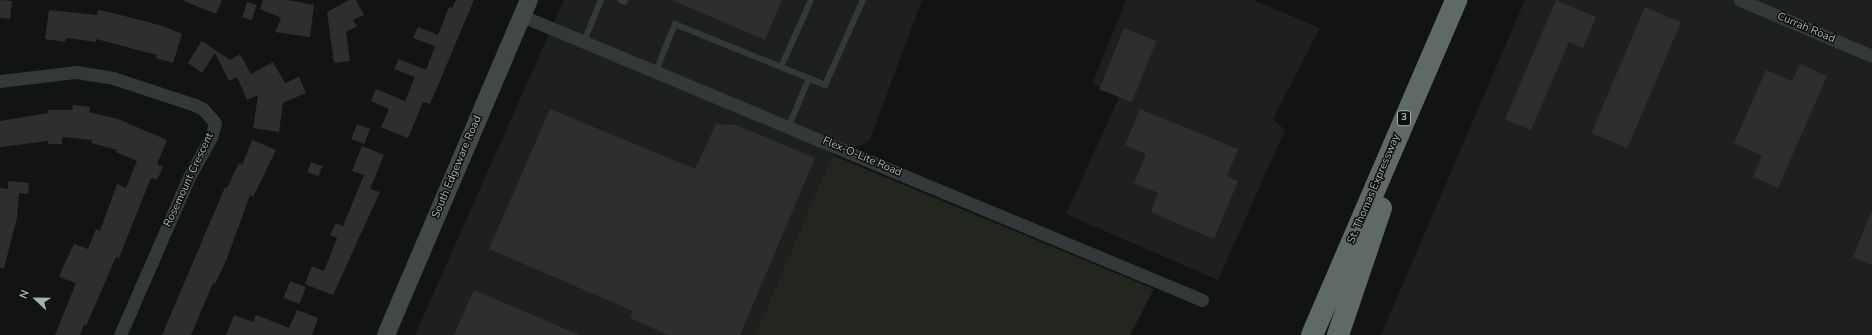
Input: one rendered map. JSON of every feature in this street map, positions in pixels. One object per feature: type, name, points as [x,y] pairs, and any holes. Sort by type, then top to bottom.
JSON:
[{"type":"highway","name":"St. Thomas Expressway","points":[[1312,335],[1456,0]]},
{"type":"highway","points":[[1338,335],[1371,234],[1461,0]]},
{"type":"highway","points":[[1297,335],[1315,296],[1353,237]]},
{"type":"main road","name":"South Edgeware Road","points":[[386,335],[526,8]]},
{"type":"street","name":"Currah Road","points":[[1740,0],[1872,56]]},
{"type":"street","name":"Flex-O-Lite Road","points":[[526,8],[584,41],[1202,300]]},
{"type":"street","name":"Rosemount Crescent","points":[[0,81],[76,72],[113,78],[195,105],[203,109],[215,123],[211,137],[189,176],[120,335]]},
{"type":"lane","points":[[584,41],[601,0]]},
{"type":"lane","points":[[781,66],[811,0]]},
{"type":"lane","points":[[656,71],[675,24],[825,85],[863,0]]},
{"type":"lane","points":[[789,126],[809,78]]},
{"type":"shaded area","points":[[564,0],[922,0],[869,142],[832,155],[755,335],[415,335]]},
{"type":"shaded area","points":[[1126,0],[1253,0],[1320,28],[1273,119],[1285,130],[1218,280],[1066,214],[1120,95],[1092,84]]},
{"type":"shaded area","points":[[1525,0],[1872,0],[1872,335],[1381,335]]},
{"type":"shaded area","points":[[832,155],[1154,289],[1130,335],[755,335]]},
{"type":"building","points":[[0,0],[12,1],[10,19],[0,18]]},
{"type":"building","points":[[182,0],[222,0],[216,14]]},
{"type":"building","points":[[263,0],[288,0],[314,5],[310,37],[275,32],[281,18],[260,9]]},
{"type":"building","points":[[349,0],[356,0],[364,15],[353,20],[357,26],[346,32],[350,61],[334,63],[327,12]]},
{"type":"building","points":[[456,0],[474,0],[430,104],[423,102],[408,138],[381,127],[389,109],[371,101],[376,89],[405,101],[415,77],[394,69],[399,59],[426,70],[435,46],[413,38],[418,27],[438,35],[449,7],[452,8]]},
{"type":"building","points":[[672,0],[782,0],[765,40]]},
{"type":"building","points":[[1556,0],[1596,17],[1583,48],[1569,42],[1531,130],[1505,119]]},
{"type":"building","points":[[247,2],[257,5],[252,20],[242,17]]},
{"type":"building","points":[[1645,7],[1681,22],[1627,148],[1591,133]]},
{"type":"building","points":[[49,10],[97,15],[98,10],[105,11],[163,26],[182,34],[173,63],[156,58],[157,55],[96,39],[96,42],[66,38],[65,42],[45,39]]},
{"type":"building","points":[[1124,28],[1156,41],[1132,102],[1099,89]]},
{"type":"building","points":[[202,41],[230,60],[240,54],[251,74],[273,62],[285,83],[299,77],[306,93],[283,103],[279,132],[253,128],[258,95],[247,100],[237,77],[229,81],[215,53],[202,73],[188,63]]},
{"type":"building","points":[[1800,64],[1827,76],[1778,188],[1753,177],[1762,156],[1734,143],[1766,70],[1792,81]]},
{"type":"building","points":[[73,105],[90,107],[89,112],[118,119],[167,140],[157,164],[163,167],[157,180],[151,178],[119,258],[116,257],[86,326],[84,325],[80,335],[55,335],[76,283],[59,277],[64,265],[74,244],[88,249],[96,229],[100,231],[117,184],[126,188],[137,161],[116,152],[117,150],[91,143],[92,140],[62,137],[62,144],[48,144],[48,141],[0,147],[0,121],[48,113],[48,110],[72,110]]},
{"type":"building","points":[[550,109],[695,169],[716,124],[736,125],[815,158],[740,335],[668,335],[630,318],[633,311],[489,249]]},
{"type":"building","points":[[1140,109],[1238,149],[1227,176],[1238,181],[1214,239],[1151,212],[1158,193],[1134,183],[1146,154],[1125,145]]},
{"type":"building","points":[[357,124],[370,129],[364,144],[351,139]]},
{"type":"building","points":[[252,140],[276,150],[253,197],[250,195],[226,261],[215,284],[213,283],[191,335],[162,335],[225,187],[227,188],[239,163],[242,165]]},
{"type":"building","points":[[362,146],[384,155],[370,189],[380,192],[333,295],[305,284],[312,266],[324,271],[337,238],[330,235],[336,223],[343,226],[364,175],[352,171]]},
{"type":"building","points":[[311,162],[322,166],[319,176],[307,172]]},
{"type":"building","points":[[8,181],[29,183],[28,194],[19,193],[17,218],[4,268],[0,268],[0,188],[8,189]]},
{"type":"building","points":[[1872,210],[1872,265],[1853,257]]},
{"type":"building","points":[[290,281],[306,287],[299,304],[284,298]]},
{"type":"building","points":[[474,290],[580,335],[454,335]]},
{"type":"building","points":[[297,310],[318,318],[312,335],[226,335],[234,315],[253,322],[256,315],[289,328]]}]
